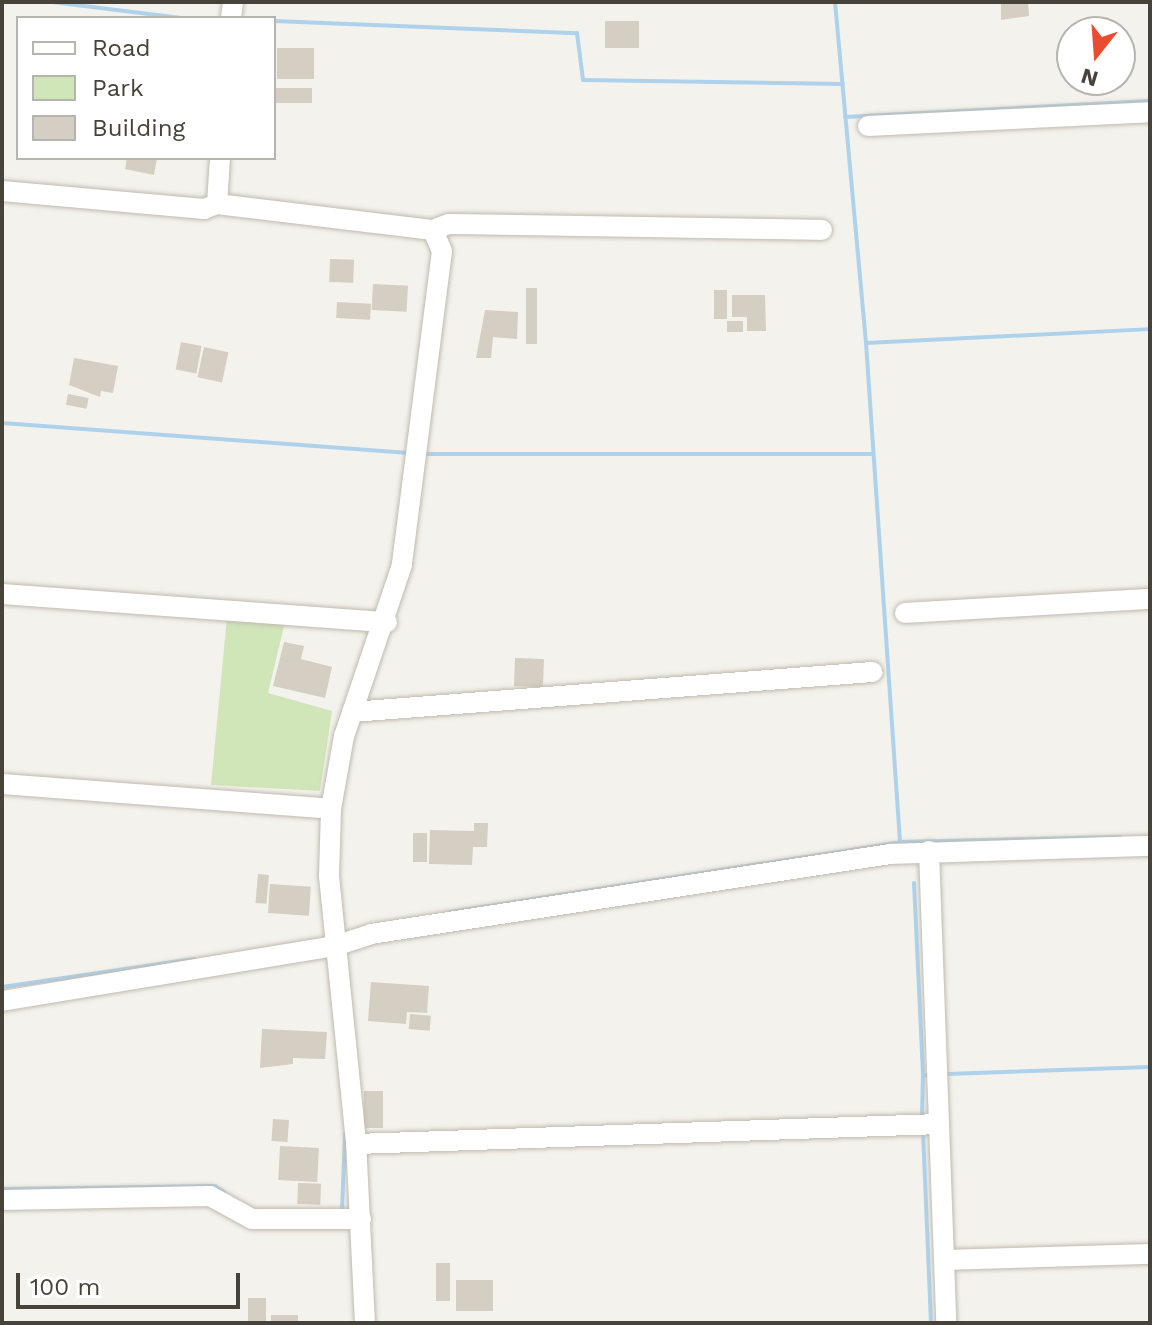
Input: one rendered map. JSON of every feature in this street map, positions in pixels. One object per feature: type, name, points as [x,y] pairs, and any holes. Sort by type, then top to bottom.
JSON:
[{"type":"street","points":[[868,126],[1150,112]]},
{"type":"street","points":[[217,204],[220,160]]},
{"type":"street","points":[[2,191],[204,209],[217,204],[433,230],[449,224],[822,230]]},
{"type":"street","points":[[365,1323],[356,1137],[329,876],[331,809],[352,712],[387,622],[402,565],[442,251],[433,230]]},
{"type":"street","points":[[2,594],[387,622]]},
{"type":"street","points":[[905,613],[1150,599]]},
{"type":"street","points":[[352,712],[872,672]]},
{"type":"street","points":[[2,784],[331,809]]},
{"type":"street","points":[[2,1001],[335,939],[929,851],[1150,846]]},
{"type":"street","points":[[929,851],[928,1125],[945,1260],[946,1323]]},
{"type":"street","points":[[356,1137],[928,1125]]},
{"type":"street","points":[[2,1200],[210,1196],[252,1219],[361,1219]]},
{"type":"street","points":[[945,1260],[1150,1254]]},
{"type":"green space","points":[[227,617],[285,622],[268,693],[332,711],[320,791],[211,785]]},
{"type":"building","points":[[1001,2],[1028,2],[1029,16],[1001,20]]},
{"type":"building","points":[[605,21],[639,21],[639,48],[605,48]]},
{"type":"building","points":[[277,48],[314,48],[314,79],[277,79]]},
{"type":"building","points":[[276,88],[312,88],[312,103],[276,103]]},
{"type":"building","points":[[127,160],[157,160],[154,175],[125,169]]},
{"type":"building","points":[[330,259],[354,260],[353,283],[329,282]]},
{"type":"building","points":[[373,284],[408,286],[407,312],[372,310]]},
{"type":"building","points":[[526,288],[537,288],[537,344],[526,344]]},
{"type":"building","points":[[714,290],[727,290],[727,319],[714,319]]},
{"type":"building","points":[[732,295],[765,295],[766,331],[747,331],[747,317],[732,317]]},
{"type":"building","points":[[337,302],[371,304],[370,320],[336,318]]},
{"type":"building","points":[[485,310],[518,312],[517,339],[493,337],[491,358],[476,358]]},
{"type":"building","points":[[727,321],[743,321],[743,332],[727,332]]},
{"type":"building","points":[[181,342],[202,346],[196,373],[176,369]]},
{"type":"building","points":[[204,347],[228,352],[222,383],[198,377]]},
{"type":"building","points":[[74,358],[118,366],[113,393],[101,391],[100,397],[69,385]]},
{"type":"building","points":[[68,394],[89,398],[87,409],[66,405]]},
{"type":"building","points":[[284,642],[304,646],[301,659],[332,667],[325,698],[273,686]]},
{"type":"building","points":[[515,658],[544,659],[543,687],[514,686]]},
{"type":"building","points":[[474,823],[488,823],[487,847],[473,847],[472,865],[429,864],[430,830],[474,831]]},
{"type":"building","points":[[413,833],[427,833],[427,862],[413,862]]},
{"type":"building","points":[[258,874],[269,875],[266,904],[255,903]]},
{"type":"building","points":[[270,884],[311,887],[309,916],[268,913]]},
{"type":"building","points":[[371,982],[429,986],[427,1013],[407,1012],[406,1024],[368,1021]]},
{"type":"building","points":[[410,1014],[431,1016],[430,1031],[409,1029]]},
{"type":"building","points":[[262,1029],[327,1032],[325,1059],[293,1058],[293,1064],[260,1068]]},
{"type":"building","points":[[364,1091],[383,1091],[383,1128],[364,1128]]},
{"type":"building","points":[[273,1119],[289,1120],[287,1142],[271,1141]]},
{"type":"building","points":[[280,1146],[319,1148],[317,1182],[278,1180]]},
{"type":"building","points":[[298,1183],[321,1184],[320,1205],[297,1204]]},
{"type":"building","points":[[436,1263],[450,1263],[450,1301],[436,1301]]},
{"type":"building","points":[[456,1280],[493,1280],[493,1311],[456,1311]]},
{"type":"building","points":[[248,1298],[266,1298],[266,1323],[248,1323]]},
{"type":"building","points":[[271,1315],[298,1315],[298,1323],[271,1323]]},
{"type":"waterway","points":[[52,2],[165,16]]},
{"type":"waterway","points":[[835,2],[866,343],[1150,329]]},
{"type":"waterway","points":[[276,21],[577,33],[583,80],[843,84]]},
{"type":"waterway","points":[[845,117],[1150,101]]},
{"type":"waterway","points":[[866,343],[900,842]]},
{"type":"waterway","points":[[2,423],[409,453]]},
{"type":"waterway","points":[[422,454],[872,454]]},
{"type":"waterway","points":[[450,912],[900,842],[1120,837]]},
{"type":"waterway","points":[[914,883],[923,1075]]},
{"type":"waterway","points":[[2,987],[194,959]]},
{"type":"waterway","points":[[947,1074],[1150,1067]]},
{"type":"waterway","points":[[922,1118],[923,1075],[929,1075]]},
{"type":"waterway","points":[[923,1132],[931,1323]]},
{"type":"waterway","points":[[342,1210],[345,1134],[350,1134]]},
{"type":"waterway","points":[[2,1189],[215,1186],[224,1192]]}]
